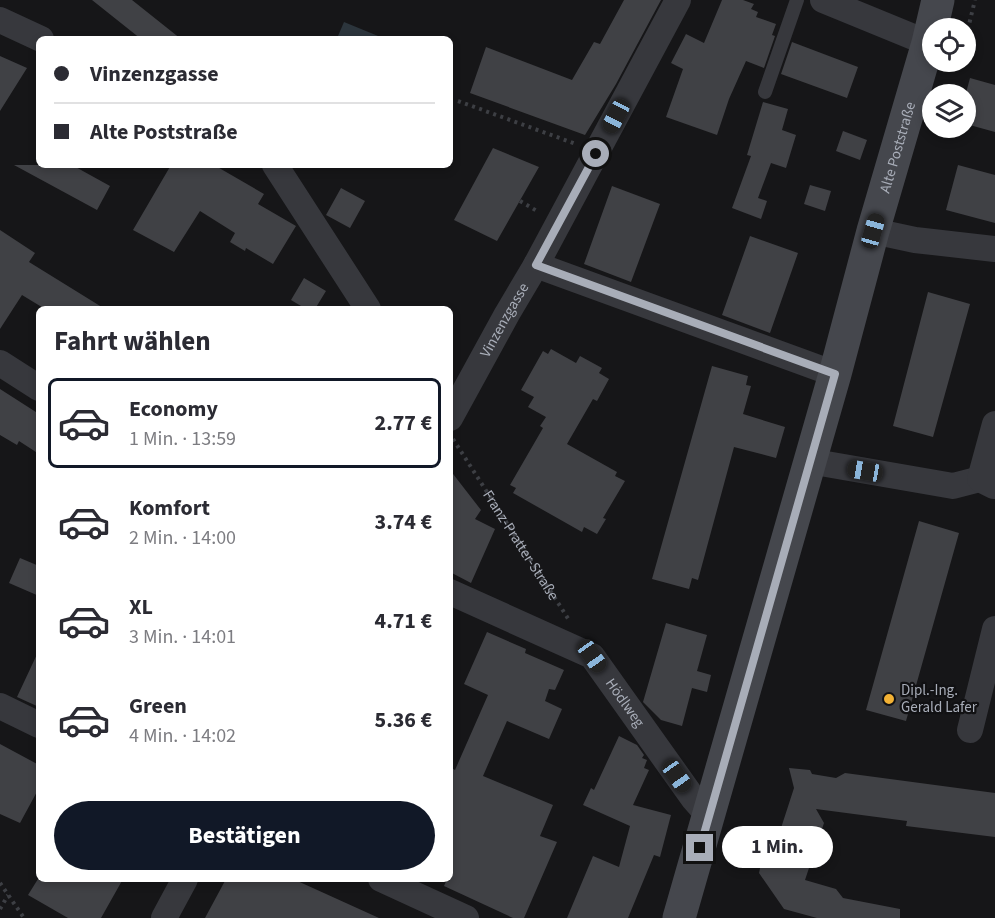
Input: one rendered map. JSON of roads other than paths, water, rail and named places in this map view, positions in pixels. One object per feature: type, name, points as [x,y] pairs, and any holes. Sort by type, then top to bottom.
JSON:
[{"type":"main road","name":"Alte Poststraße","points":[[933,18],[938,0]]},
{"type":"main road","name":"Alte Poststraße","points":[[680,918],[922,60]]},
{"type":"street","name":"Vinzenzgasse","points":[[453,413],[536,265],[678,0]]},
{"type":"street","points":[[823,0],[922,41]]},
{"type":"street","points":[[0,20],[36,37]]},
{"type":"street","points":[[277,168],[366,306]]},
{"type":"street","points":[[873,231],[915,240],[995,249]]},
{"type":"street","points":[[536,265],[835,374]]},
{"type":"street","points":[[0,363],[36,386]]},
{"type":"street","points":[[809,461],[953,486],[988,483],[995,424]]},
{"type":"street","name":"Hödlweg","points":[[453,593],[592,656],[708,816]]},
{"type":"street","points":[[970,730],[995,629]]},
{"type":"street","points":[[0,706],[36,724]]},
{"type":"street","points":[[164,918],[183,882]]},
{"type":"street","points":[[388,882],[466,918]]},
{"type":"lane","points":[[765,92],[797,0]]},
{"type":"place","name":"Dipl.-Ing. Gerald Lafer","points":[[889,699]]}]
